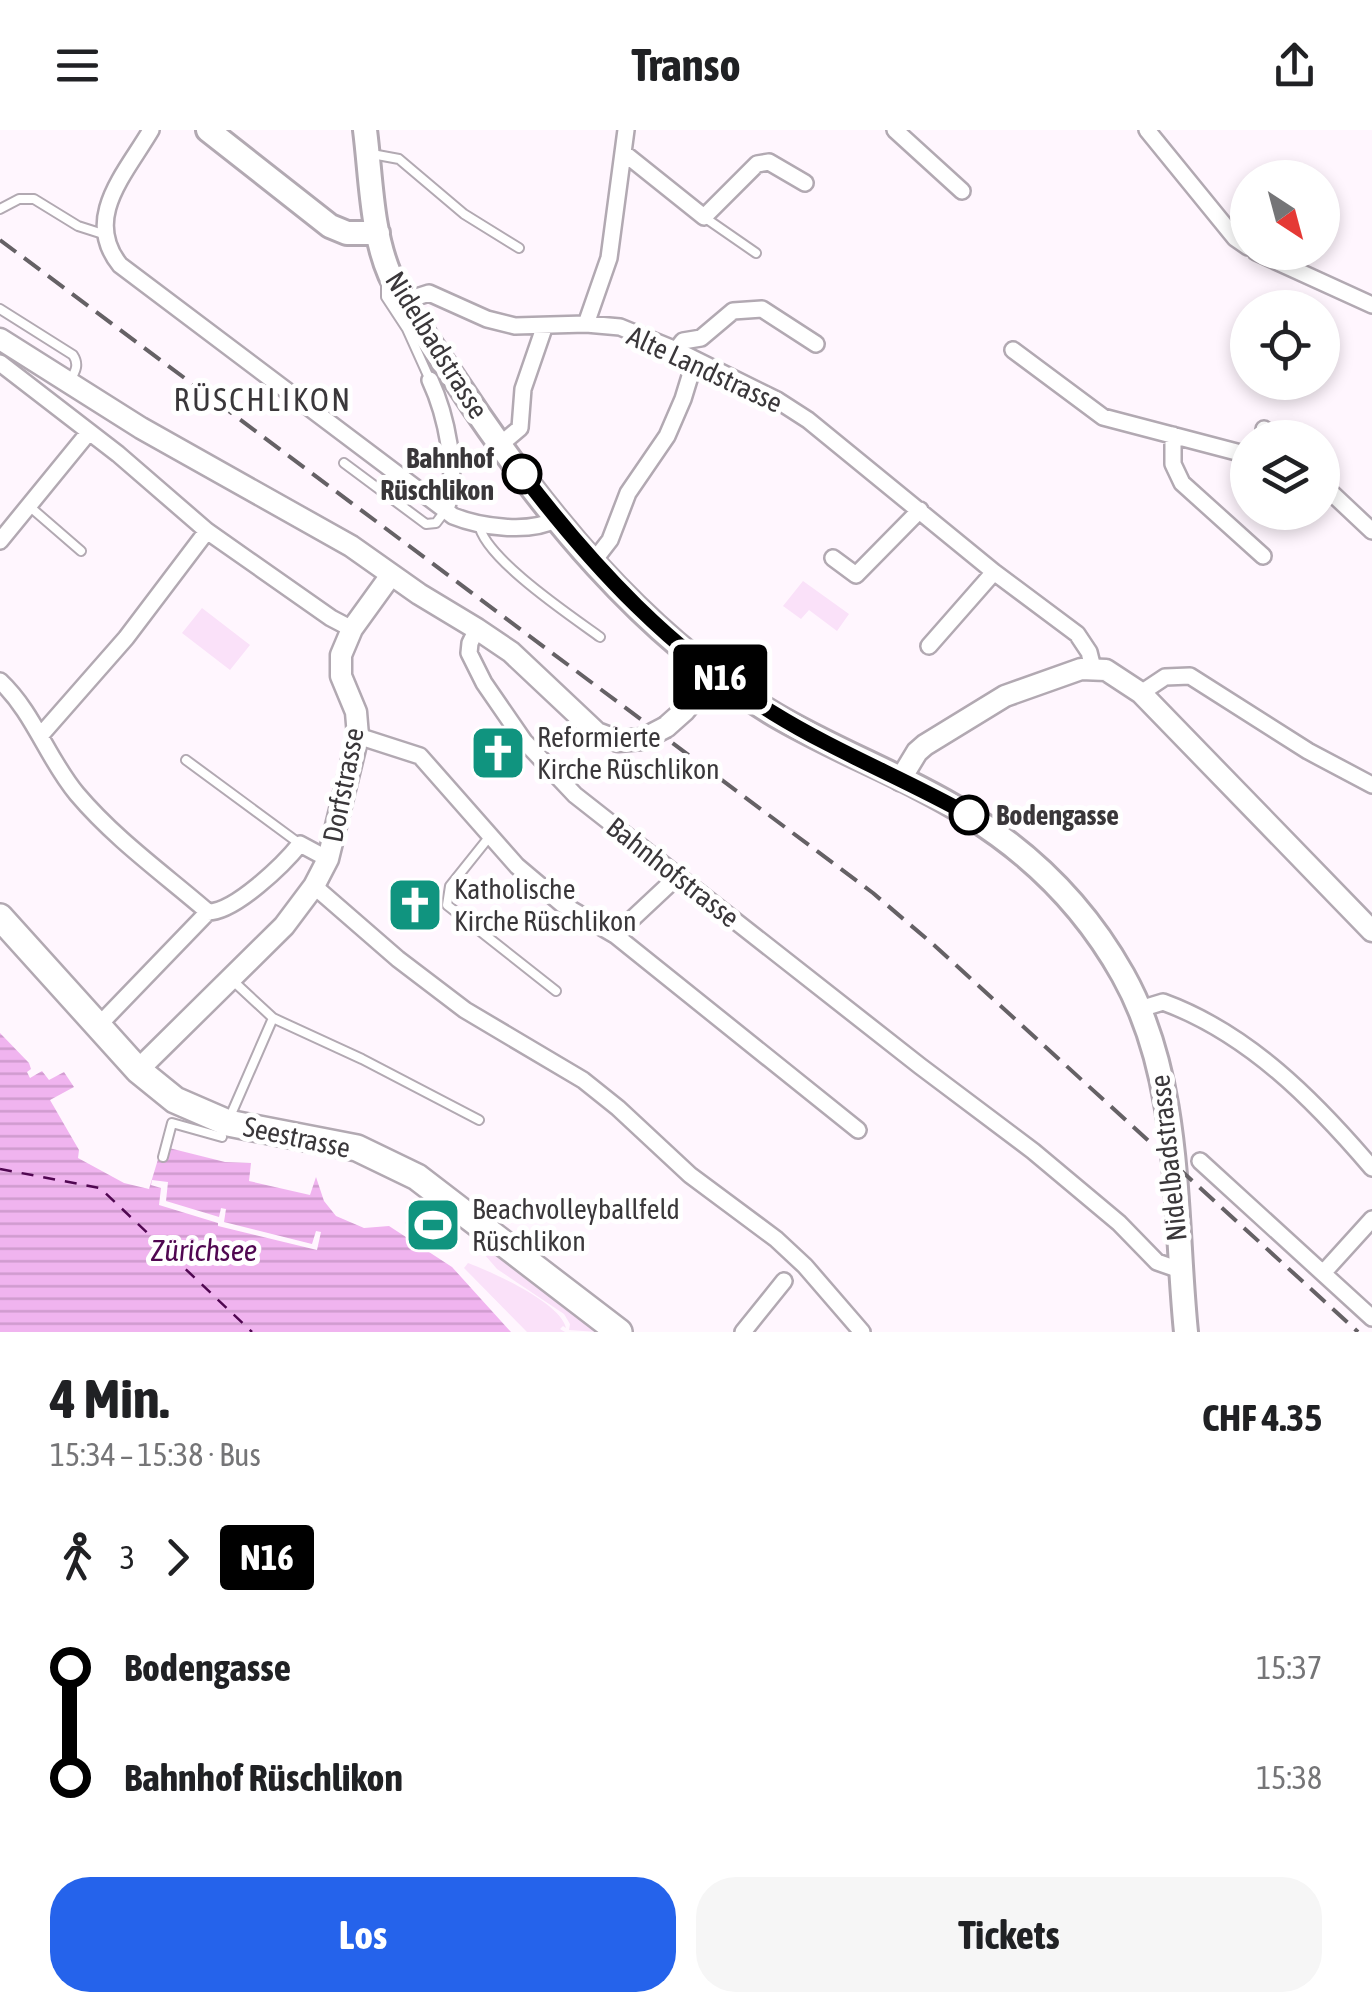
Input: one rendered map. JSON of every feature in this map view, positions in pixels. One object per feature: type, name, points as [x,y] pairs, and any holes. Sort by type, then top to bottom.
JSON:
[{"type":"main road","points":[[208,130],[330,226],[346,233],[378,233]]},
{"type":"main road","name":"Nidelbadstrasse","points":[[364,130],[378,233],[389,272],[404,301],[501,444],[592,562],[632,604],[715,674],[778,716],[969,815],[1012,845],[1057,885],[1107,950],[1140,1009],[1159,1064],[1168,1120],[1180,1270]]},
{"type":"main road","name":"Seestrasse","points":[[0,917],[138,1070],[176,1100],[225,1130],[357,1148],[389,1161],[417,1177],[619,1332]]},
{"type":"main road","points":[[1180,1270],[1186,1332]]},
{"type":"street","points":[[151,130],[106,208],[103,234],[108,250],[120,265],[444,511],[479,524],[536,526],[556,518]]},
{"type":"street","points":[[586,324],[609,258],[626,130]]},
{"type":"street","points":[[895,130],[962,191]]},
{"type":"street","points":[[1147,130],[1230,232]]},
{"type":"street","points":[[624,153],[704,217],[757,164],[769,162],[805,183]]},
{"type":"street","points":[[1295,270],[1372,305]]},
{"type":"street","name":"Alte Landstrasse","points":[[404,301],[430,293],[486,319],[515,326],[620,327],[777,400],[808,420],[994,572],[1077,634],[1089,652],[1093,668]]},
{"type":"street","points":[[676,350],[683,342],[701,338],[733,311],[762,308],[816,344]]},
{"type":"street","points":[[501,444],[520,428],[522,388],[544,328]]},
{"type":"street","points":[[0,339],[68,384],[350,546],[478,629],[537,676],[590,729],[618,742],[643,739],[666,727],[684,711],[715,674]]},
{"type":"street","points":[[1013,350],[1103,417],[1230,449]]},
{"type":"street","points":[[592,562],[610,540],[628,493],[666,436],[695,360]]},
{"type":"street","points":[[0,363],[207,531],[330,618],[352,629]]},
{"type":"street","points":[[430,380],[450,452],[451,472],[444,511]]},
{"type":"street","points":[[0,541],[89,432]]},
{"type":"street","points":[[1173,435],[1174,464],[1182,483],[1263,556]]},
{"type":"street","points":[[1340,501],[1372,531]]},
{"type":"street","points":[[833,558],[856,575],[920,510]]},
{"type":"street","points":[[40,736],[126,638],[207,531]]},
{"type":"street","points":[[929,646],[994,572]]},
{"type":"street","name":"Dorfstrasse","points":[[138,1070],[284,926],[314,886],[328,858],[358,736],[356,712],[341,676],[341,655],[352,629],[392,575]]},
{"type":"street","name":"Bahnhofstrasse","points":[[478,629],[470,643],[470,658],[524,741],[575,795],[1033,1151],[1120,1223],[1157,1262],[1180,1270]]},
{"type":"street","points":[[900,780],[916,752],[1005,696],[1081,669],[1106,670],[1141,693],[1372,931]]},
{"type":"street","points":[[1141,693],[1165,677],[1190,676],[1308,752],[1372,786]]},
{"type":"street","points":[[0,681],[19,699],[52,760],[104,824],[208,912],[219,912],[240,899],[282,865],[300,844],[328,858]]},
{"type":"street","points":[[358,736],[420,756],[517,866],[562,904],[614,935],[858,1130]]},
{"type":"street","points":[[614,935],[678,876]]},
{"type":"street","points":[[314,886],[398,959],[465,1010],[583,1080],[618,1108],[690,1175],[776,1239],[862,1332]]},
{"type":"street","points":[[98,1025],[208,912]]},
{"type":"street","points":[[1140,1009],[1163,1002],[1214,1026],[1304,1093],[1372,1168]]},
{"type":"street","points":[[1200,1161],[1372,1318]]},
{"type":"street","points":[[1324,1272],[1372,1219]]},
{"type":"street","points":[[744,1332],[784,1281]]},
{"type":"lane","points":[[368,154],[400,159],[464,214],[519,248]]},
{"type":"lane","points":[[0,210],[19,199],[34,199],[78,226],[103,234]]},
{"type":"lane","points":[[704,217],[756,253]]},
{"type":"lane","points":[[389,272],[386,297],[407,329],[430,380]]},
{"type":"lane","points":[[0,309],[73,355],[76,371],[68,384]]},
{"type":"lane","points":[[344,463],[426,524],[436,522],[444,511]]},
{"type":"lane","points":[[29,506],[81,551]]},
{"type":"lane","points":[[479,524],[484,541],[533,587],[600,637]]},
{"type":"lane","points":[[186,760],[300,844]]},
{"type":"lane","points":[[490,836],[450,886],[447,905],[556,991]]},
{"type":"lane","points":[[231,979],[273,1018],[479,1120]]},
{"type":"lane","points":[[163,1157],[172,1123],[225,1130],[273,1018]]},
{"type":"shaded area","points":[[803,581],[849,614],[837,631],[809,610],[801,619],[783,606]]},
{"type":"shaded area","points":[[202,608],[250,645],[230,670],[182,633]]},
{"type":"shaded area","name":"Beachvolleyballfeld Rüschlikon","points":[[422,1199],[462,1227],[444,1252],[405,1223]]},
{"type":"shaded area","points":[[472,1234],[598,1332],[569,1330],[564,1314],[497,1269],[472,1240]]},
{"type":"shaded area","points":[[468,1263],[539,1299],[561,1318],[566,1328],[560,1329],[565,1332],[527,1332],[464,1268]]},
{"type":"water","name":"Zürichsee","points":[[0,1033],[29,1063],[30,1078],[42,1071],[49,1080],[64,1072],[74,1087],[50,1100],[79,1150],[78,1158],[124,1183],[149,1189],[159,1156],[166,1157],[169,1148],[225,1162],[251,1163],[249,1181],[310,1195],[316,1177],[324,1201],[336,1216],[364,1228],[389,1226],[452,1267],[511,1332],[0,1332]]},
{"type":"pier","points":[[152,1180],[168,1182],[166,1201],[219,1217],[221,1208],[226,1209],[224,1222],[312,1244],[316,1231],[321,1232],[317,1250],[218,1226],[159,1205],[161,1188],[151,1185]]},
{"type":"ferry route","points":[[0,1169],[100,1188],[252,1332]]},
{"type":"railway","points":[[0,240],[873,893],[1358,1332]]},
{"type":"bus line","name":"N16","points":[[522,474],[592,562],[632,604],[715,674],[816,738],[969,815]]},
{"type":"place","name":"Bahnhof Rüschlikon","points":[[522,474]]},
{"type":"place","name":"Reformierte Kirche Rüschlikon","points":[[498,753]]},
{"type":"place","name":"Bodengasse","points":[[969,815]]},
{"type":"place","name":"Katholische Kirche Rüschlikon","points":[[415,905]]},
{"type":"place","name":"Beachvolleyballfeld Rüschlikon","points":[[433,1225]]},
{"type":"district","name":"RÜSCHLIKON","points":[[263,399]]}]
